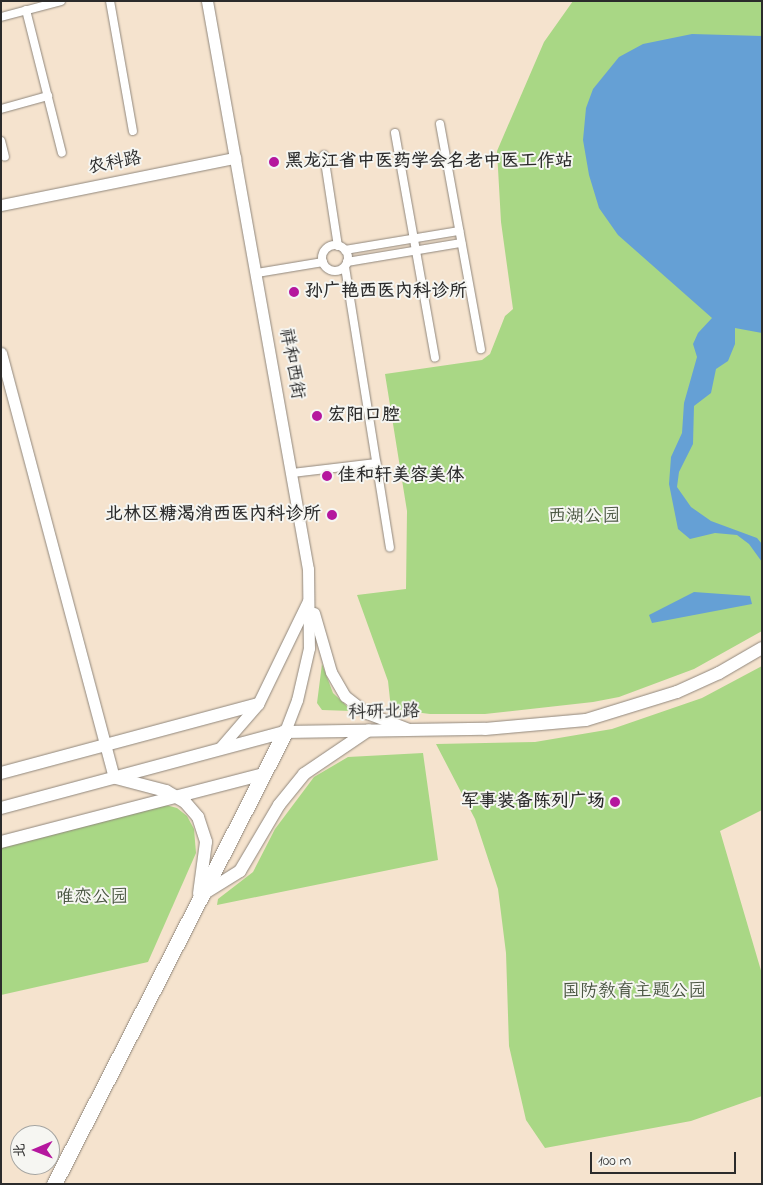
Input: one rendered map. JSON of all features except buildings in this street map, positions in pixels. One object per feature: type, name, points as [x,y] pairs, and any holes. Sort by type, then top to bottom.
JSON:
[{"type":"highway","points":[[54,1184],[198,898],[285,732]]},
{"type":"main road","name":"祥和西街","points":[[207,1],[292,473],[310,597],[309,648],[297,700],[285,732]]},
{"type":"main road","name":"农科路","points":[[1,204],[235,158]]},
{"type":"main road","points":[[1,353],[114,777],[157,788],[175,796],[192,808],[204,828],[206,858],[198,898]]},
{"type":"main road","points":[[219,748],[258,704],[310,597]]},
{"type":"main road","points":[[310,597],[331,672],[345,696],[366,713],[410,730]]},
{"type":"main road","name":"科研北路","points":[[1,808],[219,748],[285,732],[542,726],[586,720],[677,692],[719,674],[762,648]]},
{"type":"main road","points":[[1,773],[258,704]]},
{"type":"main road","points":[[198,898],[240,871],[280,805],[304,774],[369,730]]},
{"type":"main road","points":[[1,842],[264,774]]},
{"type":"street","points":[[1,17],[61,1]]},
{"type":"street","points":[[110,1],[133,131]]},
{"type":"street","points":[[26,10],[62,153]]},
{"type":"street","points":[[1,109],[48,96]]},
{"type":"street","points":[[440,124],[481,349]]},
{"type":"street","points":[[395,133],[435,357]]},
{"type":"street","points":[[1,140],[6,157]]},
{"type":"street","points":[[324,155],[346,265],[390,547]]},
{"type":"street","points":[[323,262],[326,251],[459,231]]},
{"type":"street","points":[[323,262],[332,271],[346,265],[416,250],[461,243]]},
{"type":"street","points":[[257,273],[323,262]]},
{"type":"street","points":[[292,473],[376,463]]},
{"type":"green space","name":"西湖公园","points":[[573,1],[762,1],[762,631],[694,669],[619,697],[593,702],[485,714],[430,714],[391,709],[388,681],[357,595],[406,589],[407,511],[385,374],[482,360],[490,354],[505,316],[513,309],[501,222],[497,151],[544,42]]},
{"type":"green space","points":[[322,664],[333,693],[352,711],[322,710],[317,703]]},
{"type":"green space","name":"国防教育主题公园","points":[[762,666],[762,810],[720,831],[762,974],[762,1096],[691,1121],[545,1148],[526,1120],[509,1046],[506,953],[498,889],[475,819],[436,744],[535,742],[612,729],[702,698]]},
{"type":"green space","points":[[423,753],[438,860],[217,905],[218,899],[253,872],[275,829],[314,777],[348,757]]},
{"type":"green space","name":"唯恋公园","points":[[162,804],[177,808],[187,816],[194,829],[196,853],[148,962],[1,995],[1,844]]},
{"type":"water","points":[[692,34],[762,36],[762,333],[735,328],[735,344],[728,361],[716,369],[711,393],[694,406],[693,444],[679,472],[677,487],[691,507],[711,521],[757,538],[762,544],[762,562],[749,544],[737,535],[715,533],[690,539],[678,529],[669,484],[671,457],[682,433],[684,403],[697,357],[693,344],[698,333],[712,318],[618,235],[599,208],[589,175],[583,140],[586,108],[593,89],[619,57],[643,44]]},
{"type":"water","points":[[694,592],[750,596],[752,604],[652,623],[649,615]]},
{"type":"place","name":"黑龙江省中医药学会名老中医工作站","points":[[274,162]]},
{"type":"place","name":"孙广艳西医内科诊所","points":[[294,292]]},
{"type":"place","name":"宏阳口腔","points":[[317,416]]},
{"type":"place","name":"佳和轩美容美体","points":[[327,476]]},
{"type":"place","name":"北林区糖渴消西医内科诊所","points":[[332,515]]},
{"type":"place","name":"军事装备陈列广场","points":[[615,802]]}]
